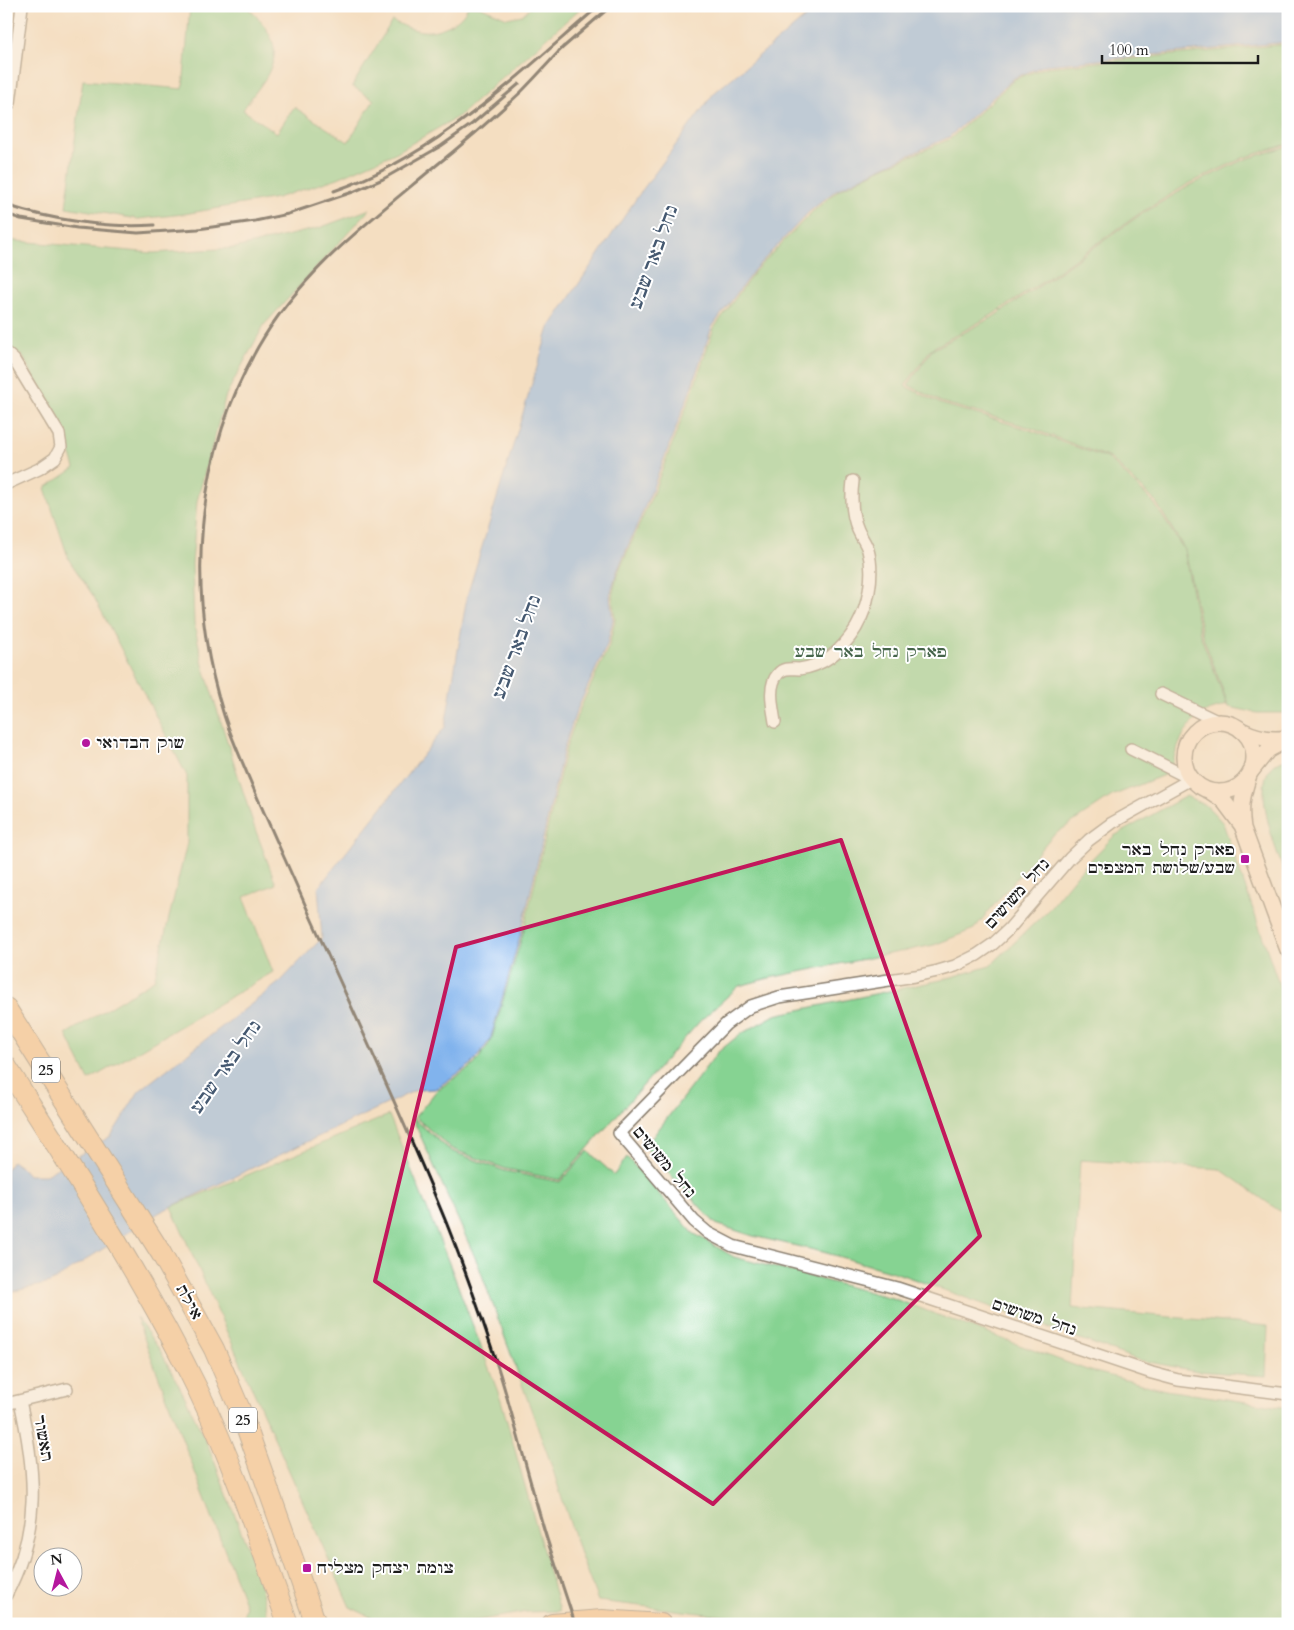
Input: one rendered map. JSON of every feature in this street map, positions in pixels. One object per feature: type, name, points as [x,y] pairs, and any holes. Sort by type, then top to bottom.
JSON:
[{"type":"highway","name":"אילת","points":[[6,1008],[161,1253],[200,1321],[227,1378],[269,1488],[316,1624]]},
{"type":"highway","name":"אילת","points":[[6,1066],[67,1160],[171,1336],[218,1433],[247,1506],[288,1624]]},
{"type":"highway","points":[[274,1582],[279,1624]]},
{"type":"highway","points":[[306,1595],[327,1624]]},
{"type":"highway","points":[[552,1624],[602,1620],[661,1624]]},
{"type":"street","points":[[10,103],[22,6]]},
{"type":"street","points":[[6,353],[14,360],[58,434],[61,447],[55,458],[39,469],[6,484]]},
{"type":"street","points":[[775,722],[772,691],[778,673],[786,668],[798,669],[817,664],[833,655],[846,642],[864,610],[869,587],[870,562],[868,549],[854,518],[852,500],[853,481]]},
{"type":"street","points":[[1161,694],[1253,736],[1288,738]]},
{"type":"street","points":[[1191,780],[1185,770],[1184,747],[1198,729],[1208,724],[1219,722]]},
{"type":"street","points":[[1240,729],[1248,738],[1253,748],[1254,760],[1242,796],[1240,812],[1243,828]]},
{"type":"street","points":[[1211,792],[1221,793],[1240,785],[1268,750],[1288,738]]},
{"type":"street","points":[[1131,749],[1211,792],[1223,800],[1236,815],[1243,828],[1288,950]]},
{"type":"street","name":"נחל משושים","points":[[1191,780],[1112,823],[1089,840],[1070,858],[1009,929],[993,944],[977,955],[955,966],[931,973],[779,997],[751,1006],[726,1024],[619,1133],[694,1221],[708,1233],[734,1246],[897,1288],[1022,1331],[1178,1380],[1288,1394]]},
{"type":"street","points":[[6,1404],[67,1389]]},
{"type":"street","name":"תאשור","points":[[6,1595],[16,1575],[27,1544],[32,1511],[33,1476],[29,1440],[20,1401]]},
{"type":"highlighted area","points":[[841,840],[980,1236],[713,1504],[375,1281],[456,947]]},
{"type":"green space","points":[[190,6],[246,6],[259,19],[269,34],[274,50],[271,67],[243,110],[277,133],[294,107],[348,142],[374,100],[352,86],[392,21],[414,30],[429,31],[449,25],[461,17],[468,6],[479,6],[507,18],[522,15],[532,6],[583,6],[459,116],[397,152],[338,178],[277,198],[184,214],[138,219],[66,207],[83,80],[183,89]]},
{"type":"green space","name":"פארק נחל באר שבע","points":[[1288,44],[1288,144],[1243,158],[1188,184],[1139,214],[992,315],[931,349],[905,386],[941,404],[1027,429],[1109,459],[1154,503],[1184,550],[1200,634],[1227,705],[1204,713],[1191,724],[1181,740],[1169,773],[1112,796],[1052,836],[974,929],[934,945],[769,978],[739,986],[700,1021],[560,1180],[506,1169],[452,1149],[415,1117],[437,1090],[474,1065],[491,1041],[523,933],[566,748],[578,713],[609,646],[615,620],[612,596],[617,575],[652,496],[691,395],[714,328],[755,271],[811,213],[837,191],[878,170],[950,139],[1015,79],[1046,67]]},
{"type":"green space","points":[[1288,146],[1288,713],[1257,713],[1229,707],[1202,634],[1185,550],[1156,502],[1110,458],[1028,427],[941,402],[908,385],[932,350],[993,317],[1140,215],[1189,186],[1243,160]]},
{"type":"green space","points":[[370,209],[264,325],[226,395],[197,501],[192,564],[194,623],[203,665],[254,826],[276,884],[244,897],[273,972],[89,1080],[66,1034],[154,980],[187,843],[187,776],[94,597],[69,560],[45,488],[75,468],[66,439],[23,357],[6,345],[6,240],[153,253],[235,248],[319,228]]},
{"type":"green space","points":[[1288,758],[1288,883],[1273,841],[1265,807],[1264,792],[1266,778],[1271,767]]},
{"type":"green space","points":[[1186,796],[1207,806],[1223,823],[1288,1010],[1288,1217],[1220,1169],[1080,1160],[1072,1308],[1268,1326],[1266,1376],[1197,1371],[1138,1360],[897,1273],[823,1252],[753,1236],[716,1224],[645,1147],[717,1053],[739,1035],[775,1015],[941,980],[990,966],[1047,911],[1079,872],[1114,836]]},
{"type":"green space","points":[[389,1115],[453,1273],[501,1400],[560,1611],[527,1612],[457,1624],[385,1624],[350,1607],[171,1207]]},
{"type":"green space","points":[[412,1117],[451,1151],[505,1171],[560,1182],[588,1151],[614,1175],[627,1157],[693,1233],[734,1257],[892,1298],[1087,1370],[1165,1390],[1288,1408],[1288,1624],[793,1624],[598,1601],[580,1554],[550,1461],[478,1264]]},
{"type":"green space","points":[[136,1317],[160,1350],[210,1450],[259,1578],[269,1624],[241,1624],[246,1606]]},
{"type":"water","name":"נחל באר שבע","points":[[819,6],[1288,6],[1288,42],[1045,65],[1014,78],[949,137],[836,190],[809,212],[754,270],[712,327],[689,394],[650,495],[616,574],[610,596],[613,620],[607,645],[576,712],[564,748],[521,933],[490,1040],[472,1064],[435,1089],[416,1090],[160,1212],[50,1283],[6,1293],[6,1170],[12,1161],[28,1175],[46,1175],[111,1136],[139,1091],[281,981],[322,938],[318,888],[445,727],[467,596],[549,328],[638,196],[714,93]]},
{"type":"railway","points":[[334,191],[372,176],[408,157],[442,135],[507,86],[599,6]]},
{"type":"railway","points":[[559,51],[611,6]]},
{"type":"railway","points":[[564,46],[527,86],[500,111],[337,250],[294,295],[275,320],[258,347],[237,390],[221,434],[209,479],[203,526],[201,573],[204,620],[211,666],[226,721],[257,796],[397,1108],[453,1241],[500,1374],[547,1539],[575,1624]]},
{"type":"railway","points":[[6,214],[21,219],[77,228],[138,233],[198,229],[288,214],[353,192],[383,179],[441,146],[472,124],[519,84]]},
{"type":"railway","points":[[6,205],[41,215],[79,222],[136,226],[154,225]]},
{"type":"place","name":"שוק הבדואי","points":[[86,743]]},
{"type":"place","name":"פארק נחל באר שבע/שלושת המצפים","points":[[1245,859]]},
{"type":"place","name":"צומת יצחק מצליח","points":[[307,1568]]}]
